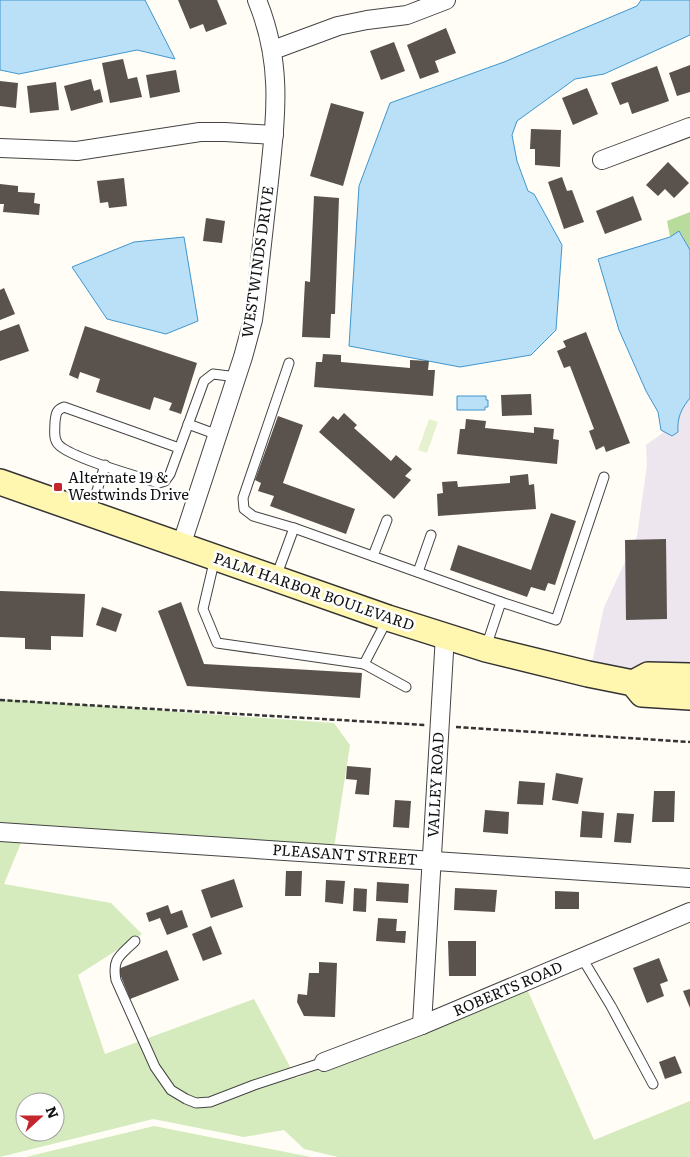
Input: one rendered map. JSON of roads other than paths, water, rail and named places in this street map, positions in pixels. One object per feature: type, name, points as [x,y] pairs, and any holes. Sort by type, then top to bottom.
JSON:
[{"type":"main road","name":"PALM HARBOR BOULEVARD","points":[[0,482],[276,580],[486,649],[633,683],[642,694],[690,698]]},
{"type":"main road","points":[[633,683],[648,675],[690,676]]},
{"type":"street","name":"WESTWINDS DRIVE","points":[[181,546],[237,377],[250,334],[255,306],[274,135],[277,90],[273,50],[257,0]]},
{"type":"street","points":[[273,50],[338,26],[406,15],[446,0]]},
{"type":"street","points":[[602,160],[690,127]]},
{"type":"street","points":[[0,148],[77,151],[200,132],[274,135]]},
{"type":"street","name":"VALLEY ROAD","points":[[422,1025],[445,635]]},
{"type":"street","name":"PLEASANT STREET","points":[[0,832],[690,878]]},
{"type":"street","name":"ROBERTS ROAD","points":[[324,1062],[422,1025],[690,912]]},
{"type":"lane","points":[[288,363],[243,498],[244,508],[253,516],[294,528],[556,620],[604,476]]},
{"type":"lane","points":[[180,448],[64,408],[58,409],[56,413],[54,439],[64,450],[105,466],[159,483],[165,481],[170,474],[180,448],[204,381],[213,374],[237,377]]},
{"type":"lane","points":[[188,424],[218,435]]},
{"type":"lane","points":[[89,513],[105,466]]},
{"type":"lane","points":[[373,556],[387,520]]},
{"type":"lane","points":[[276,580],[294,528]]},
{"type":"lane","points":[[418,572],[431,535]]},
{"type":"lane","points":[[215,558],[203,609],[217,643],[364,664],[406,687]]},
{"type":"lane","points":[[486,649],[501,602]]},
{"type":"lane","points":[[364,664],[388,618]]},
{"type":"lane","points":[[135,941],[118,958],[114,968],[116,980],[155,1067],[171,1090],[196,1103],[210,1102],[324,1062]]},
{"type":"lane","points":[[582,958],[602,990],[653,1084]]},
{"type":"water","points":[[0,0],[145,0],[175,59],[137,50],[19,74],[0,70]]},
{"type":"water","points":[[641,0],[690,0],[690,35],[604,74],[575,79],[517,121],[512,135],[517,161],[528,191],[534,194],[562,245],[556,330],[531,355],[460,367],[349,346],[359,186],[390,103],[504,62],[637,6]]},
{"type":"water","points":[[679,231],[690,250],[690,398],[680,414],[678,432],[672,436],[661,430],[658,412],[646,391],[619,330],[598,259],[670,237]]},
{"type":"water","points":[[184,237],[198,321],[166,334],[107,319],[72,267],[134,242]]},
{"type":"water","points":[[457,396],[486,396],[488,407],[485,407],[485,410],[457,410]]},
{"type":"place","name":"Alternate 19 & Westwinds Drive","points":[[58,487]]}]
